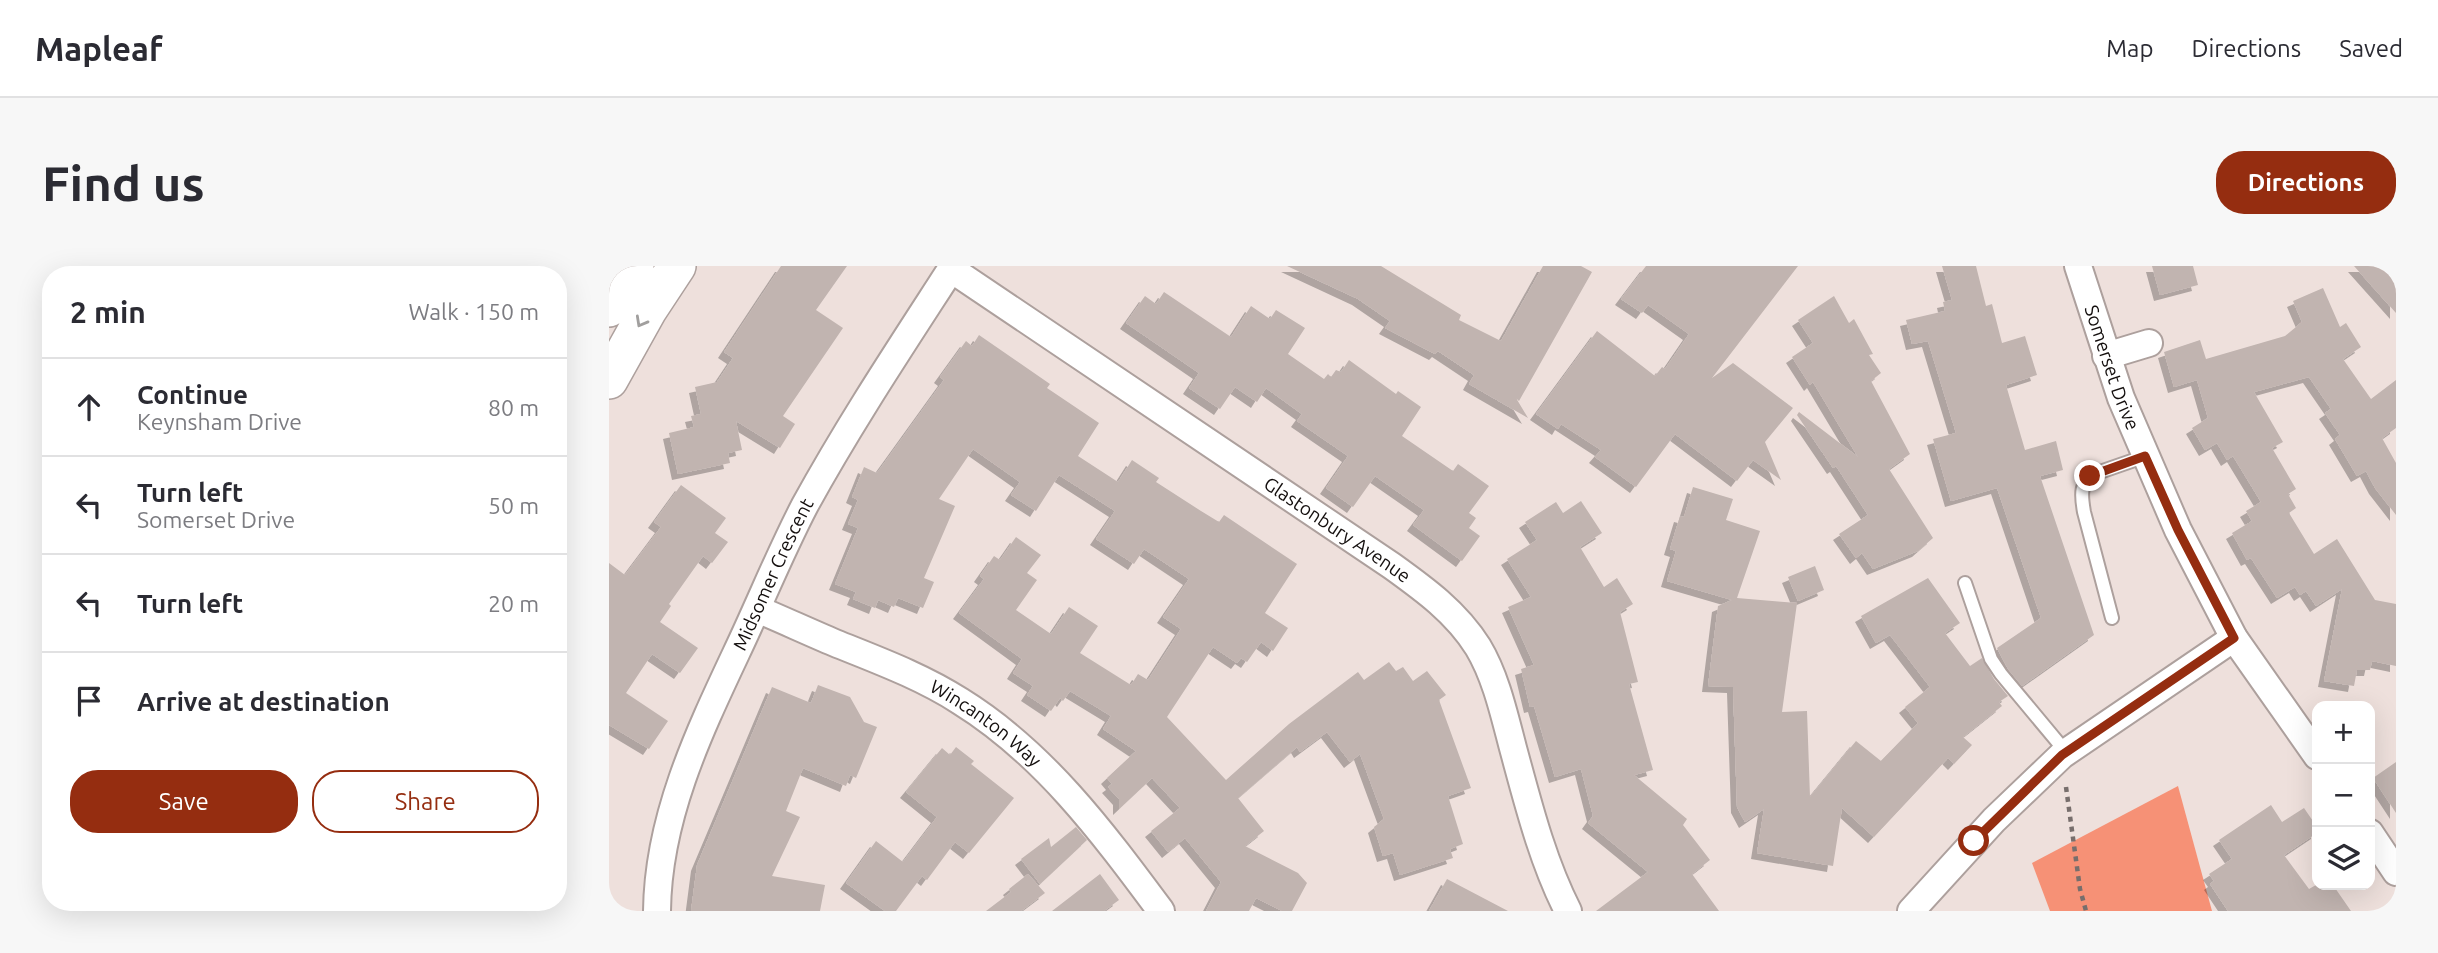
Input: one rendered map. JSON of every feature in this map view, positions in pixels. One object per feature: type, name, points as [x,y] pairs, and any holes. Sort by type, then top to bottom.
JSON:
[{"type":"main road","points":[[609,308],[635,266]]},
{"type":"main road","points":[[609,380],[648,310],[677,266]]},
{"type":"street","name":"Somerset Drive","points":[[2078,266],[2106,356],[2145,456],[2178,530],[2234,638],[2312,749]]},
{"type":"street","name":"Midsomer Crescent","points":[[657,911],[658,871],[670,814],[708,712],[777,561],[837,449],[882,373],[952,267]]},
{"type":"street","name":"Glastonbury Avenue","points":[[952,267],[1392,566],[1448,610],[1478,647],[1489,670],[1553,881],[1568,911]]},
{"type":"street","points":[[2106,356],[2149,343]]},
{"type":"street","name":"Wincanton Way","points":[[757,608],[892,665],[958,699],[990,720],[1024,747],[1067,792],[1161,911]]},
{"type":"street","points":[[1911,911],[1974,841],[2064,753],[2234,638]]},
{"type":"street","points":[[2375,840],[2396,872]]},
{"type":"lane","points":[[2112,618],[2084,512],[2083,485],[2097,473],[2145,456]]},
{"type":"lane","points":[[1965,583],[1991,659],[2064,753]]},
{"type":"path","points":[[2064,753],[2080,889],[2086,911]]},
{"type":"shaded area","points":[[2178,786],[2212,911],[2050,911],[2032,863]]},
{"type":"building","points":[[781,266],[847,266],[816,310],[843,328],[783,416],[795,424],[780,448],[736,421],[742,450],[728,453],[730,463],[678,474],[669,433],[694,427],[691,416],[701,414],[695,387],[717,382],[733,358],[724,352]]},
{"type":"building","points":[[1287,266],[1381,266],[1461,315],[1459,320],[1501,341],[1543,266],[1581,266],[1592,272],[1519,401],[1516,398],[1528,418],[1469,384],[1474,375],[1438,351],[1435,354],[1385,328],[1390,321],[1358,299]]},
{"type":"building","points":[[1646,266],[1798,266],[1712,378],[1733,363],[1793,408],[1765,442],[1781,480],[1753,460],[1737,481],[1675,434],[1636,487],[1595,457],[1601,450],[1561,424],[1558,429],[1536,414],[1597,331],[1655,376],[1662,367],[1665,369],[1689,334],[1648,305],[1642,313],[1621,299]]},
{"type":"building","points":[[1942,266],[1976,266],[1986,306],[1992,304],[2002,343],[2025,336],[2037,375],[2006,385],[2025,450],[2056,441],[2063,470],[2040,476],[2094,635],[2022,686],[2008,669],[1997,648],[2041,618],[1997,488],[1951,501],[1933,439],[1956,433],[1928,341],[1912,344],[1906,320],[1945,311],[1943,302],[1952,300]]},
{"type":"building","points":[[2152,266],[2193,266],[2198,285],[2160,295]]},
{"type":"building","points":[[2354,266],[2389,266],[2396,274],[2396,313]]},
{"type":"building","points":[[2323,288],[2340,327],[2346,323],[2361,347],[2343,359],[2371,399],[2396,380],[2396,428],[2382,438],[2396,463],[2396,515],[2375,488],[2366,471],[2357,476],[2335,439],[2340,435],[2325,413],[2331,409],[2309,377],[2254,392],[2283,442],[2272,448],[2296,489],[2288,494],[2296,508],[2289,513],[2314,554],[2337,539],[2375,600],[2396,604],[2396,666],[2372,661],[2370,670],[2357,670],[2354,686],[2324,681],[2342,589],[2316,606],[2306,591],[2300,595],[2295,587],[2277,598],[2251,558],[2247,560],[2232,533],[2252,521],[2246,511],[2261,502],[2233,456],[2227,460],[2217,443],[2205,450],[2192,428],[2208,418],[2197,380],[2174,387],[2164,352],[2200,340],[2206,359],[2285,336],[2302,322],[2293,301]]},
{"type":"building","points":[[1164,292],[1231,337],[1251,306],[1270,319],[1276,310],[1305,328],[1288,354],[1324,379],[1328,374],[1331,377],[1336,370],[1341,372],[1349,360],[1396,394],[1398,391],[1421,407],[1402,436],[1453,471],[1458,464],[1489,486],[1469,513],[1476,518],[1469,528],[1480,536],[1462,561],[1413,525],[1424,510],[1375,476],[1353,507],[1326,488],[1348,456],[1297,421],[1302,414],[1266,388],[1257,402],[1235,387],[1220,409],[1189,388],[1199,373],[1126,323],[1145,296],[1156,304]]},
{"type":"building","points":[[1834,296],[1849,323],[1854,319],[1873,354],[1869,355],[1881,373],[1871,381],[1910,454],[1889,469],[1933,538],[1918,551],[1873,569],[1862,553],[1856,558],[1839,534],[1868,515],[1836,466],[1833,468],[1797,415],[1799,412],[1858,457],[1813,382],[1810,385],[1792,357],[1813,343],[1798,320]]},
{"type":"building","points":[[979,335],[1050,384],[1047,388],[1099,423],[1078,456],[1118,482],[1132,460],[1159,478],[1156,482],[1201,511],[1219,522],[1224,515],[1297,564],[1265,613],[1288,628],[1273,651],[1261,642],[1247,662],[1241,658],[1237,663],[1213,647],[1167,717],[1226,780],[1289,724],[1358,672],[1364,680],[1389,662],[1396,671],[1403,667],[1413,681],[1427,671],[1446,695],[1439,700],[1471,788],[1448,796],[1463,844],[1450,849],[1453,858],[1400,875],[1393,853],[1383,856],[1374,827],[1384,819],[1360,754],[1350,762],[1327,732],[1300,752],[1297,747],[1238,798],[1264,831],[1245,846],[1298,873],[1307,883],[1292,911],[1282,911],[1256,898],[1249,911],[1206,911],[1221,882],[1185,838],[1168,852],[1151,831],[1180,808],[1152,778],[1119,809],[1119,799],[1108,787],[1112,784],[1107,778],[1136,751],[1103,729],[1111,716],[1070,691],[1063,701],[1060,698],[1051,711],[1027,695],[1033,686],[1013,673],[1022,659],[959,613],[984,579],[980,576],[994,556],[1000,560],[1016,537],[1041,555],[1027,573],[1037,580],[1016,610],[1051,634],[1069,607],[1098,626],[1080,653],[1131,685],[1138,674],[1148,680],[1181,629],[1163,617],[1189,579],[1144,549],[1134,564],[1096,539],[1115,511],[1059,475],[1036,511],[1011,495],[1020,482],[973,449],[939,499],[955,506],[924,578],[934,582],[923,608],[898,598],[894,607],[878,600],[875,608],[853,599],[856,592],[835,584],[858,528],[848,524],[858,500],[852,497],[864,467],[877,473],[944,380],[940,377],[966,341],[972,346]]},
{"type":"building","points":[[681,485],[726,518],[715,533],[728,542],[712,563],[703,556],[669,604],[671,606],[660,622],[698,648],[680,673],[652,654],[626,693],[668,721],[649,749],[609,725],[609,563],[625,575],[661,527],[654,522]]},
{"type":"building","points":[[1693,487],[1733,499],[1726,520],[1760,531],[1737,598],[1797,603],[1782,712],[1807,711],[1810,797],[1856,741],[1881,761],[1918,723],[1905,707],[1930,687],[1890,635],[1876,643],[1861,616],[1928,578],[1960,623],[1945,633],[1970,666],[1982,658],[2008,696],[1999,702],[2002,706],[1963,737],[1972,745],[1954,764],[1948,758],[1874,837],[1842,808],[1833,866],[1757,853],[1764,809],[1745,822],[1737,807],[1733,687],[1708,686],[1718,606],[1732,600],[1667,581],[1676,551],[1670,549],[1680,516],[1684,517]]},
{"type":"building","points":[[1581,501],[1602,533],[1580,547],[1604,587],[1617,578],[1633,604],[1620,612],[1638,682],[1629,684],[1653,770],[1634,775],[1687,819],[1683,825],[1710,860],[1692,874],[1719,911],[1596,911],[1648,872],[1588,823],[1593,816],[1581,769],[1555,777],[1534,706],[1530,707],[1521,669],[1534,665],[1508,607],[1531,597],[1507,559],[1537,540],[1525,522],[1556,502],[1563,513]]},
{"type":"building","points":[[1815,566],[1824,590],[1798,601],[1788,577]]},
{"type":"building","points":[[818,685],[850,697],[864,722],[877,727],[856,778],[850,775],[846,786],[803,768],[786,811],[800,817],[772,876],[825,885],[820,911],[691,911],[697,865],[772,687],[811,703]]},
{"type":"building","points":[[956,747],[974,761],[971,764],[1014,798],[969,853],[955,842],[927,880],[922,876],[896,911],[885,911],[846,883],[876,841],[903,862],[937,817],[906,792],[942,748],[950,755]]},
{"type":"building","points":[[2396,762],[2396,813],[2375,781],[2375,777]]},
{"type":"building","points":[[2271,805],[2282,822],[2304,808],[2312,820],[2312,836],[2284,855],[2309,889],[2336,890],[2351,911],[2228,911],[2210,884],[2214,881],[2209,874],[2232,859],[2219,840]]},
{"type":"building","points":[[1076,827],[1087,840],[1040,884],[1021,859],[1049,838],[1051,847]]},
{"type":"building","points":[[1028,874],[1045,893],[1021,911],[986,911],[1011,892],[1009,889]]},
{"type":"building","points":[[1100,874],[1119,900],[1104,911],[1052,911]]},
{"type":"building","points":[[1447,879],[1508,911],[1429,911]]},
{"type":"route","points":[[1974,841],[2062,755],[2234,638],[2178,530],[2145,456],[2090,476]]}]
